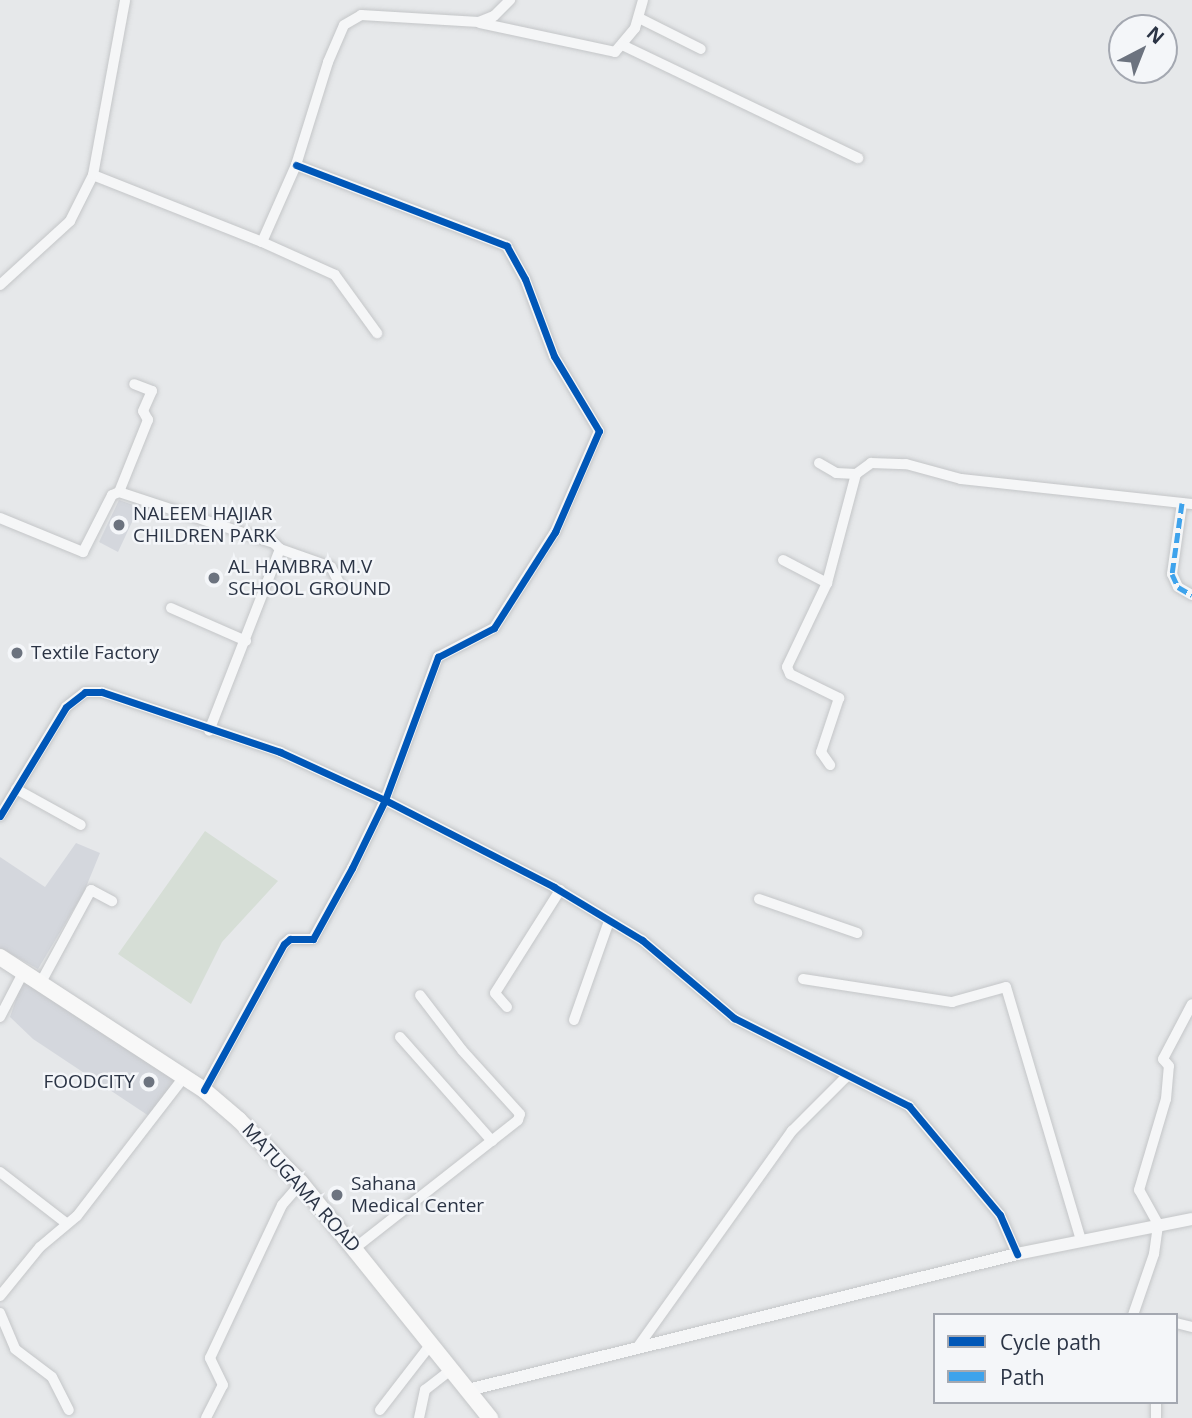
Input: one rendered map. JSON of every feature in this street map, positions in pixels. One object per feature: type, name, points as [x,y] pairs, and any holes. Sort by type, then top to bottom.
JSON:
[{"type":"main road","name":"MATUGAMA ROAD","points":[[0,957],[204,1090],[301,1183],[490,1418]]},
{"type":"street","points":[[0,285],[70,220],[93,175],[125,0]]},
{"type":"street","points":[[479,23],[494,16],[510,0]]},
{"type":"street","points":[[262,242],[296,165],[327,62],[344,25],[354,17],[479,23],[606,53],[622,45],[639,18],[643,0]]},
{"type":"street","points":[[639,18],[701,50]]},
{"type":"street","points":[[622,45],[858,158]]},
{"type":"street","points":[[204,1090],[284,944],[290,939],[313,939],[385,800],[438,657],[494,628],[555,532],[599,431],[554,356],[526,279],[507,246],[296,165]]},
{"type":"street","points":[[93,175],[262,242],[335,275],[377,333]]},
{"type":"street","points":[[120,492],[148,420],[143,411],[152,391],[134,384]]},
{"type":"street","points":[[819,463],[836,473],[856,474]]},
{"type":"street","points":[[830,765],[821,752],[839,698],[790,674],[787,667],[827,583],[856,474],[871,463],[906,464],[961,479],[1187,503],[1172,574],[1178,587],[1192,594]]},
{"type":"street","points":[[0,518],[83,552],[112,495],[120,492],[274,543],[280,549],[331,567],[339,583]]},
{"type":"street","points":[[209,731],[280,549]]},
{"type":"street","points":[[783,560],[827,583]]},
{"type":"street","points":[[171,608],[246,640]]},
{"type":"street","points":[[0,816],[66,707],[85,692],[102,692],[209,731],[280,752],[385,800],[560,890],[642,940],[734,1018],[909,1106],[1000,1214],[1017,1254]]},
{"type":"street","points":[[16,789],[81,825]]},
{"type":"street","points":[[40,984],[91,890],[112,901]]},
{"type":"street","points":[[507,1007],[495,993],[560,890]]},
{"type":"street","points":[[759,899],[857,933]]},
{"type":"street","points":[[574,1020],[610,921]]},
{"type":"street","points":[[0,1017],[23,973]]},
{"type":"street","points":[[803,979],[952,1002],[1006,987],[1081,1241]]},
{"type":"street","points":[[355,1248],[492,1140],[520,1114],[462,1051],[420,995]]},
{"type":"street","points":[[1135,1313],[1154,1254],[1158,1224],[1139,1190],[1166,1099],[1170,1066],[1163,1059],[1192,1004]]},
{"type":"street","points":[[400,1037],[492,1140]]},
{"type":"street","points":[[637,1348],[792,1131],[848,1075]]},
{"type":"street","points":[[0,1296],[40,1247],[77,1216],[184,1077]]},
{"type":"street","points":[[0,1172],[66,1223]]},
{"type":"street","points":[[206,1418],[223,1385],[211,1358],[282,1205],[301,1183]]},
{"type":"street","points":[[468,1390],[1017,1254],[1192,1219]]},
{"type":"street","points":[[0,1313],[15,1349],[52,1377],[69,1410]]},
{"type":"street","points":[[380,1410],[431,1344]]},
{"type":"street","points":[[419,1418],[425,1390],[452,1369]]},
{"type":"shaded area","name":"NALEEM HAJIAR CHILDREN PARK","points":[[119,500],[139,507],[118,552],[99,542]]},
{"type":"shaded area","points":[[205,831],[278,881],[222,942],[191,1004],[118,954]]},
{"type":"shaded area","points":[[76,843],[100,853],[84,892],[38,969],[0,948],[0,857],[45,887]]},
{"type":"shaded area","points":[[23,979],[178,1077],[149,1116],[33,1039],[10,1017]]},
{"type":"marked path","points":[[1182,503],[1172,574],[1178,587],[1192,595]]},
{"type":"cycle path","points":[[204,1090],[284,944],[290,939],[313,939],[352,868],[385,800],[438,657],[494,628],[555,532],[599,431],[554,356],[525,279],[507,246],[296,165]]},
{"type":"cycle path","points":[[0,816],[66,707],[85,692],[102,692],[280,752],[385,800],[554,887],[642,940],[734,1018],[909,1106],[1000,1215],[1017,1254]]},
{"type":"place","name":"NALEEM HAJIAR CHILDREN PARK","points":[[119,525]]},
{"type":"place","name":"AL HAMBRA M.V SCHOOL GROUND","points":[[214,578]]},
{"type":"place","name":"Textile Factory","points":[[17,653]]},
{"type":"place","name":"FOODCITY","points":[[149,1082]]},
{"type":"place","name":"Sahana Medical Center","points":[[337,1195]]}]
